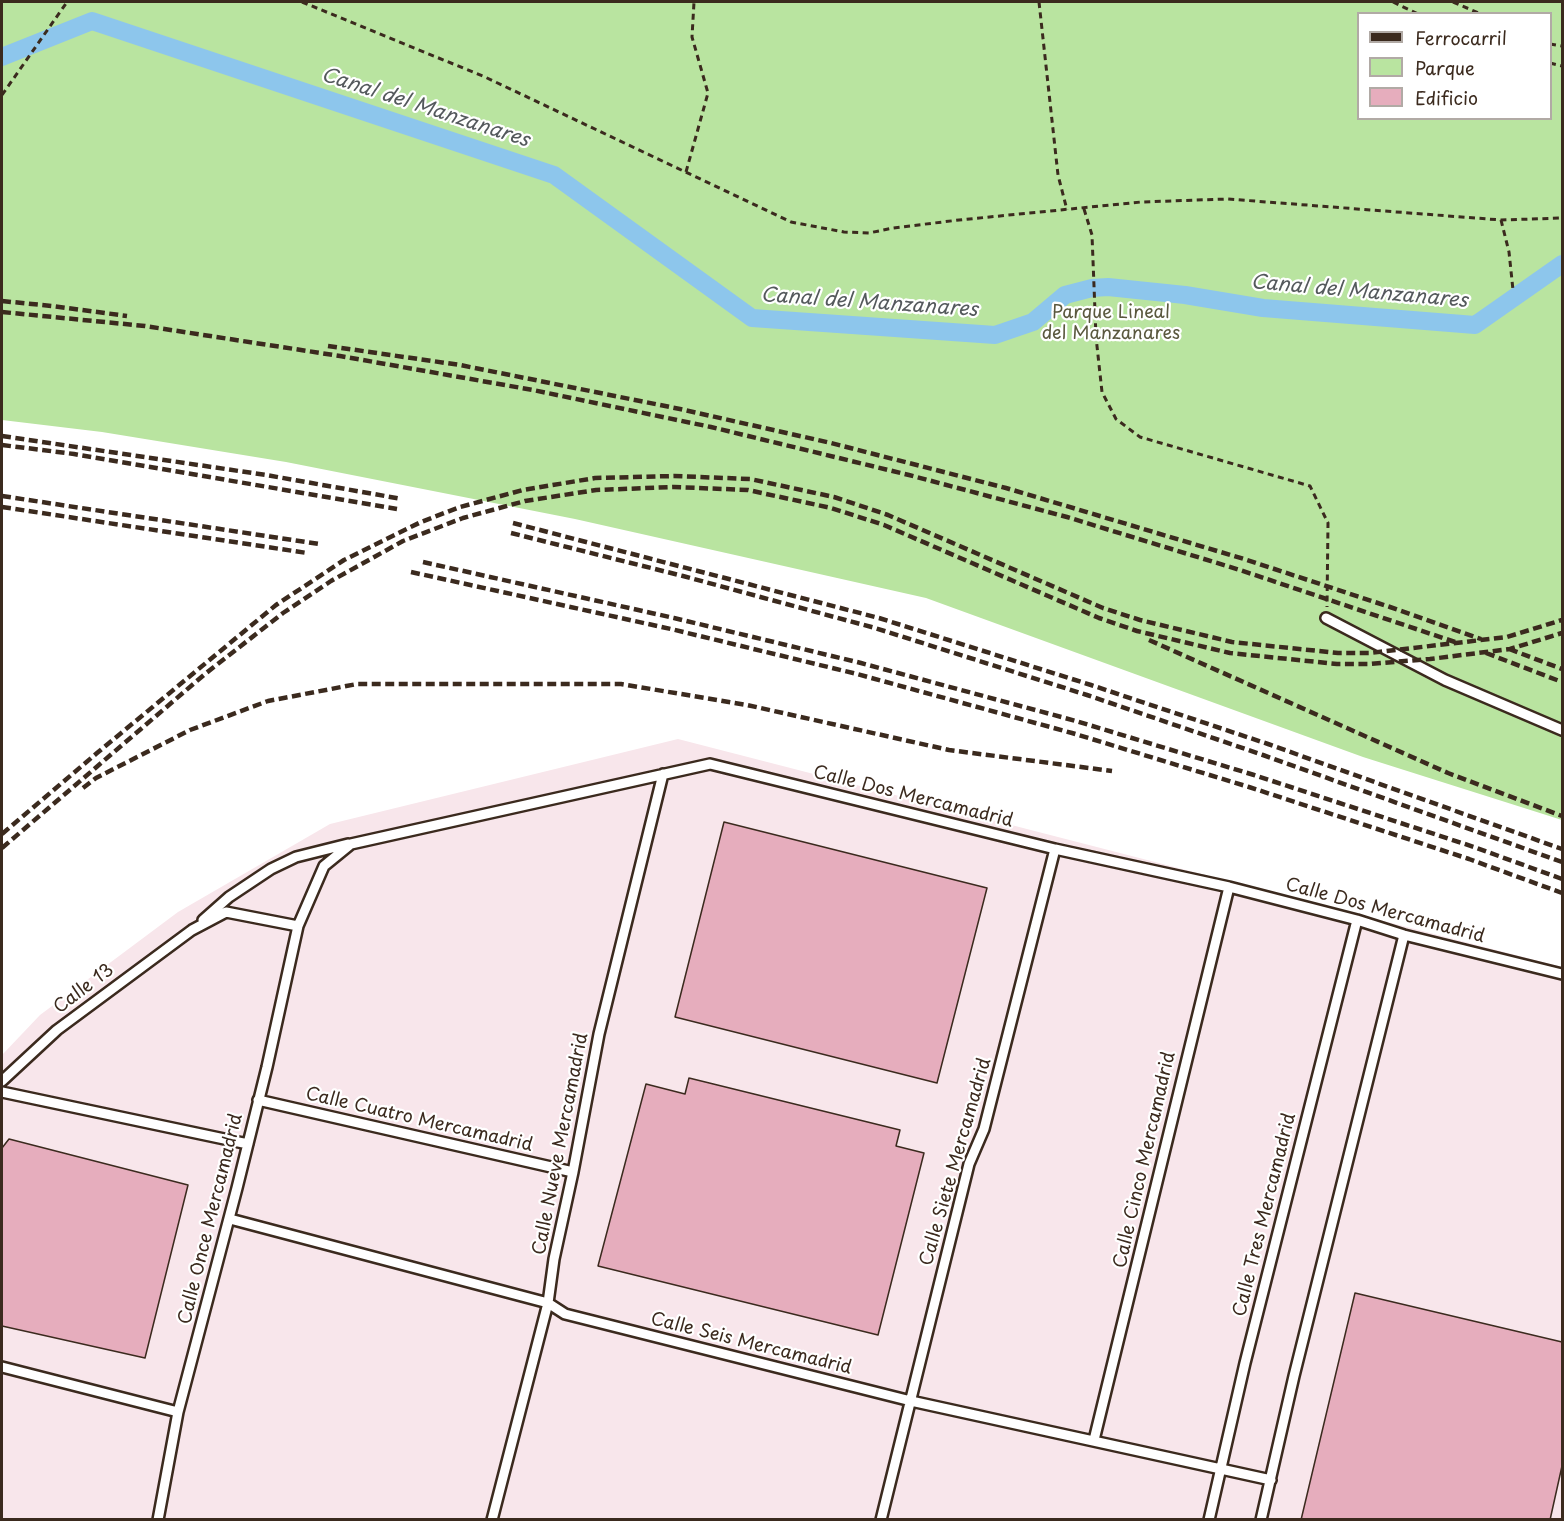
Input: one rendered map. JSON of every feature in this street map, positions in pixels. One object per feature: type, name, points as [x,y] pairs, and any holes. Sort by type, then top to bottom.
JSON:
[{"type":"lane","points":[[1326,618],[1445,680],[1563,730]]},
{"type":"lane","name":"Calle Dos Mercamadrid","points":[[298,926],[324,866],[351,844],[710,764],[1055,849],[1229,887],[1357,920],[1404,935],[1563,974]]},
{"type":"lane","name":"Calle Nueve Mercamadrid","points":[[492,1520],[548,1303],[554,1259],[599,1034],[663,774]]},
{"type":"lane","name":"Calle 13","points":[[2,1081],[57,1030],[192,930],[229,897],[272,869],[296,857],[351,844]]},
{"type":"lane","name":"Calle Siete Mercamadrid","points":[[881,1520],[969,1164],[984,1130],[1055,849]]},
{"type":"lane","name":"Calle Cinco Mercamadrid","points":[[1094,1440],[1229,887]]},
{"type":"lane","name":"Calle 13","points":[[192,930],[226,912],[298,926]]},
{"type":"lane","name":"Calle Tres Mercamadrid","points":[[1209,1520],[1250,1340],[1357,920]]},
{"type":"lane","name":"Calle Once Mercamadrid","points":[[158,1520],[178,1412],[230,1219],[298,926]]},
{"type":"lane","points":[[1261,1520],[1297,1364],[1404,935]]},
{"type":"lane","points":[[2,1092],[248,1144]]},
{"type":"lane","name":"Calle Cuatro Mercamadrid","points":[[258,1100],[573,1172]]},
{"type":"lane","name":"Calle Seis Mercamadrid","points":[[230,1219],[548,1303],[565,1314],[911,1401],[1270,1480]]},
{"type":"lane","points":[[2,1367],[178,1412]]},
{"type":"path","points":[[2,95],[67,2]]},
{"type":"path","points":[[302,2],[485,77],[791,222],[843,232],[869,233],[904,227],[1141,202],[1228,199],[1501,220],[1563,218]]},
{"type":"path","points":[[686,172],[708,93],[692,37],[694,2]]},
{"type":"path","points":[[1039,2],[1058,175],[1067,210]]},
{"type":"path","points":[[1393,2],[1414,12]]},
{"type":"path","points":[[1453,2],[1476,12]]},
{"type":"path","points":[[1084,209],[1092,235],[1096,337],[1102,392],[1116,419],[1140,437],[1310,486],[1328,523],[1326,618]]},
{"type":"path","points":[[1501,220],[1509,252],[1513,290]]},
{"type":"shaded area","points":[[678,739],[1562,967],[1562,1519],[2,1519],[2,1055],[40,1015],[178,912],[330,824]]},
{"type":"green space","name":"Parque Lineal del Manzanares","points":[[2,2],[1562,2],[1562,820],[1363,757],[926,598],[575,519],[286,462],[102,432],[2,420]]},
{"type":"building","points":[[724,822],[987,888],[937,1083],[675,1017]]},
{"type":"building","points":[[689,1078],[900,1130],[896,1146],[924,1153],[878,1335],[598,1266],[646,1084],[685,1094]]},
{"type":"building","points":[[9,1139],[188,1185],[145,1358],[2,1326],[2,1148]]},
{"type":"building","points":[[1355,1293],[1562,1342],[1562,1466],[1550,1520],[1301,1520]]},
{"type":"waterway","name":"Canal del Manzanares","points":[[2,57],[92,21],[554,175],[752,318],[995,335],[1033,322],[1065,295],[1092,288],[1108,287],[1185,295],[1263,308],[1475,325],[1562,264]]},
{"type":"railway","points":[[2,301],[127,316]]},
{"type":"railway","points":[[2,312],[145,326],[340,356],[533,390],[711,427],[909,475],[1067,517],[1240,570],[1455,642]]},
{"type":"railway","points":[[328,346],[460,365],[680,409],[831,443],[1006,488],[1244,559],[1481,639]]},
{"type":"railway","points":[[2,436],[266,475],[402,499]]},
{"type":"railway","points":[[2,445],[74,454],[397,509]]},
{"type":"railway","points":[[2,834],[276,605],[344,560],[421,522],[460,507],[523,490],[595,478],[674,476],[750,479],[834,497],[888,515],[1103,608],[1140,620],[1232,642],[1338,653],[1370,653],[1507,637],[1562,620]]},
{"type":"railway","points":[[2,848],[205,674],[283,613],[331,581],[403,541],[463,518],[525,501],[596,490],[674,487],[748,490],[831,508],[884,525],[1099,618],[1137,631],[1230,653],[1337,664],[1370,664],[1510,649],[1562,633]]},
{"type":"railway","points":[[2,496],[319,544]]},
{"type":"railway","points":[[2,507],[307,553]]},
{"type":"railway","points":[[513,523],[879,618],[1268,744],[1562,849]]},
{"type":"railway","points":[[511,533],[683,576],[875,628],[1087,695],[1562,862]]},
{"type":"railway","points":[[423,562],[674,618],[861,663],[1076,721],[1254,775],[1474,847],[1562,879]]},
{"type":"railway","points":[[411,572],[671,629],[857,674],[1072,733],[1249,787],[1469,859],[1562,893]]},
{"type":"railway","points":[[1149,640],[1448,773],[1562,816]]},
{"type":"railway","points":[[1509,649],[1562,669]]},
{"type":"railway","points":[[1486,653],[1562,682]]},
{"type":"railway","points":[[83,788],[96,778],[190,730],[268,701],[357,684],[621,684],[747,705],[949,750],[1112,771]]}]
